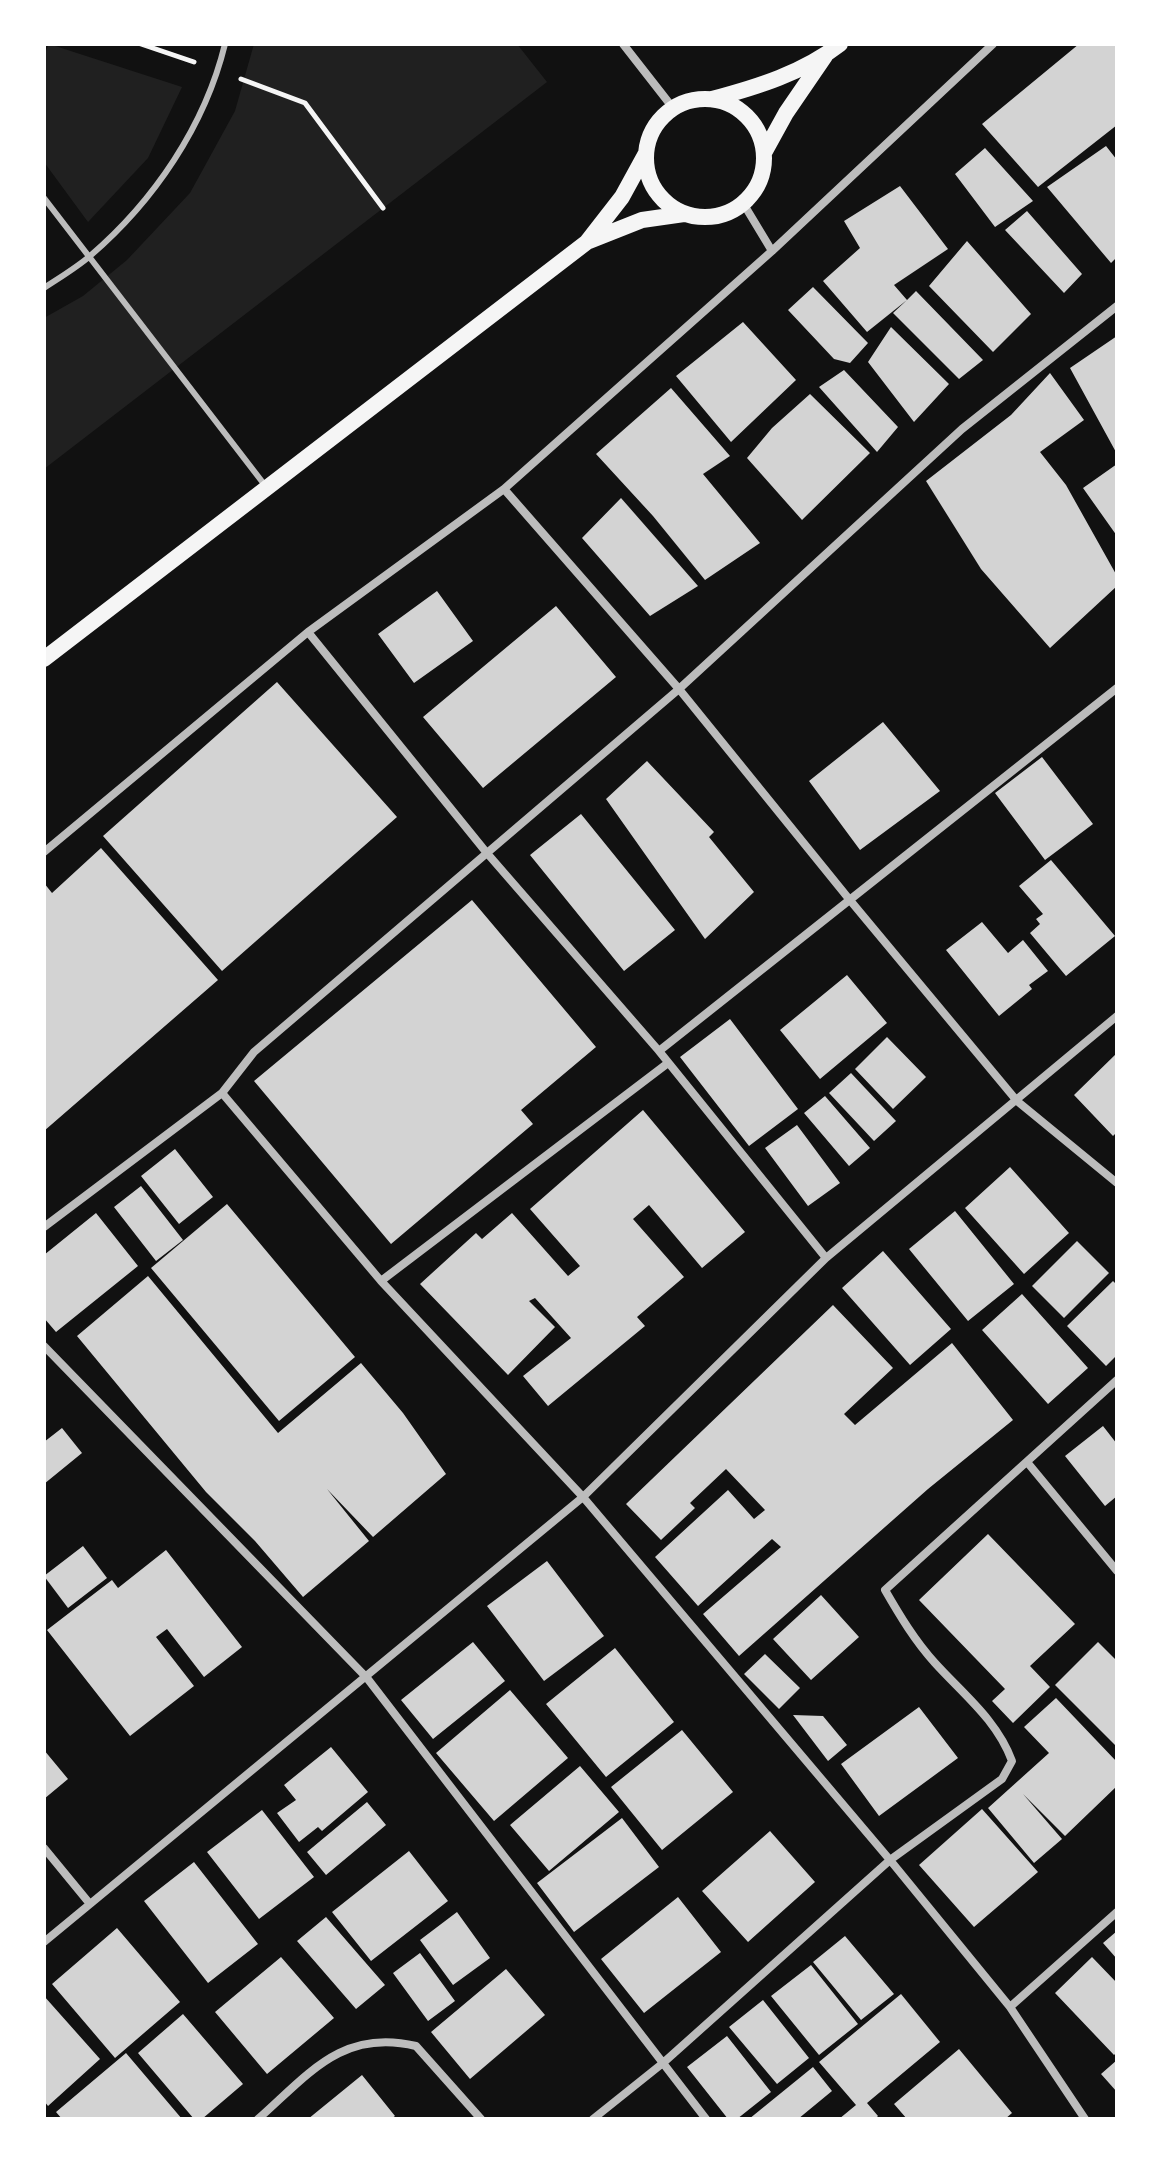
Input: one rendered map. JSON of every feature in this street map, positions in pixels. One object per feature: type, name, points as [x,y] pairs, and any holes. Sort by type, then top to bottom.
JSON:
[{"type":"main road","points":[[44,659],[587,242],[622,197],[645,155],[649,137],[659,121],[673,108],[764,85],[826,55],[840,44]]},
{"type":"main road","points":[[764,153],[786,113],[826,55]]},
{"type":"main road","points":[[587,242],[642,220],[684,214],[715,216],[743,203],[755,189],[762,172],[764,153],[759,134],[748,117],[731,105],[712,99]]},
{"type":"main road","points":[[645,155],[647,174],[655,191],[684,214]]},
{"type":"street","points":[[623,44],[673,108]]},
{"type":"street","points":[[44,852],[308,632],[504,489],[772,251],[993,44]]},
{"type":"street","points":[[743,203],[772,251]]},
{"type":"street","points":[[44,1227],[222,1093],[254,1052],[679,689],[962,429],[1117,306]]},
{"type":"street","points":[[504,489],[679,689],[1017,1101],[1117,1183]]},
{"type":"street","points":[[308,632],[486,852],[659,1051],[826,1258]]},
{"type":"street","points":[[659,1051],[1117,688]]},
{"type":"street","points":[[44,1942],[583,1497],[826,1258],[1117,1016]]},
{"type":"street","points":[[381,1281],[668,1063]]},
{"type":"street","points":[[222,1093],[381,1281],[583,1497],[890,1860],[1010,2007],[1085,2119]]},
{"type":"street","points":[[44,1346],[367,1678],[706,2119]]},
{"type":"street","points":[[593,2119],[663,2063],[890,1860],[998,1784],[1012,1761],[997,1728],[911,1634],[885,1590],[1117,1380]]},
{"type":"street","points":[[1027,1462],[1117,1571]]},
{"type":"street","points":[[44,1848],[90,1904]]},
{"type":"street","points":[[1010,2007],[1117,1912]]},
{"type":"street","points":[[258,2119],[337,2053],[377,2041],[416,2046],[481,2119]]},
{"type":"lane","points":[[44,288],[90,257],[148,197],[188,138],[219,71],[225,44]]},
{"type":"lane","points":[[44,198],[267,488]]},
{"type":"path","points":[[141,44],[305,103],[383,208]]},
{"type":"shaded area","points":[[49,44],[182,87],[148,158],[88,222],[44,162],[44,55]]},
{"type":"shaded area","points":[[254,44],[517,44],[547,82],[44,469],[44,318],[83,296],[127,260],[190,193],[235,111]]},
{"type":"building","points":[[1079,44],[1117,44],[1117,125],[1038,187],[982,124]]},
{"type":"building","points":[[1106,146],[1117,160],[1117,257],[1111,263],[1047,187]]},
{"type":"building","points":[[985,148],[1033,201],[995,227],[955,174]]},
{"type":"building","points":[[900,186],[948,249],[894,285],[907,300],[867,332],[823,281],[860,248],[844,221]]},
{"type":"building","points":[[1027,211],[1082,274],[1064,293],[1005,230]]},
{"type":"building","points":[[967,241],[1031,314],[993,352],[929,286]]},
{"type":"building","points":[[813,287],[868,343],[850,363],[834,359],[788,310]]},
{"type":"building","points":[[916,291],[983,360],[959,379],[893,313]]},
{"type":"building","points":[[743,322],[796,380],[731,442],[676,376]]},
{"type":"building","points":[[891,327],[949,384],[914,422],[868,362]]},
{"type":"building","points":[[1117,336],[1117,454],[1070,368]]},
{"type":"building","points":[[844,370],[898,427],[877,452],[819,387]]},
{"type":"building","points":[[1050,373],[1084,420],[1040,452],[1066,485],[1117,576],[1117,586],[1050,648],[981,569],[926,481],[1011,415]]},
{"type":"building","points":[[671,388],[730,456],[703,474],[760,543],[705,580],[653,516],[596,454]]},
{"type":"building","points":[[810,394],[870,453],[802,520],[747,458],[772,428]]},
{"type":"building","points":[[1117,464],[1117,536],[1083,488]]},
{"type":"building","points":[[621,498],[698,586],[650,616],[582,538]]},
{"type":"building","points":[[437,591],[473,641],[414,683],[378,634]]},
{"type":"building","points":[[556,606],[616,677],[483,788],[423,717]]},
{"type":"building","points":[[277,682],[397,817],[222,971],[103,836]]},
{"type":"building","points":[[883,722],[940,791],[860,850],[809,781]]},
{"type":"building","points":[[1042,757],[1093,824],[1045,860],[995,793]]},
{"type":"building","points":[[647,761],[714,832],[709,837],[754,892],[705,939],[606,799]]},
{"type":"building","points":[[581,814],[675,930],[624,971],[530,855]]},
{"type":"building","points":[[101,848],[218,980],[44,1131],[44,883],[52,893]]},
{"type":"building","points":[[1051,860],[1115,936],[1066,976],[1030,933],[1040,924],[1036,919],[1043,914],[1019,886]]},
{"type":"building","points":[[472,900],[596,1047],[521,1110],[533,1124],[391,1244],[254,1081]]},
{"type":"building","points":[[982,922],[1008,953],[1023,940],[1048,971],[1029,985],[1032,989],[999,1016],[946,950]]},
{"type":"building","points":[[847,975],[887,1023],[820,1079],[780,1030]]},
{"type":"building","points":[[730,1019],[798,1109],[749,1146],[680,1057]]},
{"type":"building","points":[[887,1037],[926,1077],[893,1109],[855,1069]]},
{"type":"building","points":[[1117,1053],[1117,1132],[1113,1136],[1074,1095]]},
{"type":"building","points":[[851,1073],[896,1121],[874,1141],[829,1093]]},
{"type":"building","points":[[825,1096],[870,1148],[849,1166],[804,1113]]},
{"type":"building","points":[[643,1110],[745,1232],[702,1268],[649,1205],[633,1219],[684,1277],[637,1317],[645,1326],[548,1406],[523,1376],[571,1338],[535,1298],[529,1301],[555,1327],[508,1375],[420,1284],[476,1233],[482,1239],[512,1213],[568,1276],[580,1266],[530,1209]]},
{"type":"building","points":[[797,1125],[840,1183],[808,1206],[765,1148]]},
{"type":"building","points":[[175,1149],[213,1197],[179,1224],[141,1176]]},
{"type":"building","points":[[1010,1167],[1069,1233],[1024,1274],[965,1208]]},
{"type":"building","points":[[141,1186],[183,1240],[156,1261],[114,1207]]},
{"type":"building","points":[[227,1204],[355,1357],[279,1421],[151,1268]]},
{"type":"building","points":[[955,1211],[1014,1284],[968,1321],[909,1249]]},
{"type":"building","points":[[96,1213],[138,1266],[56,1332],[44,1318],[44,1255]]},
{"type":"building","points":[[1077,1241],[1109,1273],[1064,1318],[1032,1286]]},
{"type":"building","points":[[883,1251],[951,1329],[910,1365],[842,1288]]},
{"type":"building","points":[[148,1276],[278,1433],[361,1363],[403,1413],[446,1474],[373,1537],[327,1489],[369,1541],[303,1597],[255,1541],[206,1492],[77,1336]]},
{"type":"building","points":[[1113,1281],[1117,1285],[1117,1355],[1106,1366],[1067,1326]]},
{"type":"building","points":[[1022,1294],[1088,1368],[1048,1404],[982,1330]]},
{"type":"building","points":[[833,1305],[893,1368],[844,1414],[855,1425],[952,1343],[1013,1420],[928,1489],[739,1656],[703,1614],[781,1547],[772,1539],[698,1606],[655,1557],[728,1490],[754,1519],[765,1510],[726,1469],[690,1503],[695,1508],[661,1540],[626,1504]]},
{"type":"building","points":[[1103,1426],[1117,1444],[1117,1496],[1105,1506],[1065,1456]]},
{"type":"building","points":[[62,1428],[82,1453],[44,1484],[44,1442]]},
{"type":"building","points":[[988,1534],[1075,1624],[1030,1666],[1050,1687],[1013,1723],[992,1701],[1005,1689],[919,1600]]},
{"type":"building","points":[[83,1546],[107,1578],[68,1608],[44,1576]]},
{"type":"building","points":[[166,1550],[242,1647],[204,1677],[167,1629],[156,1637],[194,1686],[130,1736],[47,1630],[112,1580],[118,1588]]},
{"type":"building","points":[[547,1561],[604,1636],[544,1681],[487,1606]]},
{"type":"building","points":[[821,1595],[859,1637],[811,1680],[773,1639]]},
{"type":"building","points":[[473,1642],[505,1681],[433,1739],[401,1700]]},
{"type":"building","points":[[1098,1642],[1117,1661],[1117,1747],[1055,1685]]},
{"type":"building","points":[[615,1648],[674,1722],[606,1777],[546,1704]]},
{"type":"building","points":[[765,1654],[800,1688],[779,1709],[744,1674]]},
{"type":"building","points":[[510,1690],[568,1758],[494,1821],[436,1753]]},
{"type":"building","points":[[1056,1698],[1117,1762],[1117,1786],[1065,1836],[1023,1794],[1062,1839],[1034,1863],[988,1808],[1049,1753],[1024,1727]]},
{"type":"building","points":[[919,1707],[958,1758],[879,1816],[841,1764]]},
{"type":"building","points":[[793,1715],[823,1716],[847,1745],[828,1761]]},
{"type":"building","points":[[682,1730],[733,1792],[662,1850],[611,1787]]},
{"type":"building","points":[[331,1747],[368,1792],[322,1831],[318,1827],[299,1842],[277,1813],[296,1800],[284,1785]]},
{"type":"building","points":[[44,1750],[68,1779],[44,1799]]},
{"type":"building","points":[[580,1766],[619,1812],[549,1871],[510,1825]]},
{"type":"building","points":[[367,1802],[386,1825],[326,1875],[307,1852]]},
{"type":"building","points":[[982,1809],[1038,1872],[974,1927],[919,1865]]},
{"type":"building","points":[[262,1810],[314,1877],[259,1919],[207,1852]]},
{"type":"building","points":[[622,1818],[659,1867],[574,1932],[537,1883]]},
{"type":"building","points":[[770,1831],[815,1882],[748,1942],[702,1891]]},
{"type":"building","points":[[409,1851],[448,1901],[371,1961],[332,1912]]},
{"type":"building","points":[[194,1862],[258,1944],[208,1983],[144,1901]]},
{"type":"building","points":[[678,1897],[721,1952],[644,2013],[601,1959]]},
{"type":"building","points":[[457,1912],[490,1958],[453,1985],[420,1940]]},
{"type":"building","points":[[326,1917],[385,1985],[356,2009],[297,1941]]},
{"type":"building","points":[[117,1928],[180,2002],[115,2058],[52,1984]]},
{"type":"building","points":[[1117,1931],[1117,1959],[1103,1943]]},
{"type":"building","points":[[845,1936],[894,1994],[861,2020],[813,1962]]},
{"type":"building","points":[[420,1953],[455,2001],[428,2021],[393,1973]]},
{"type":"building","points":[[281,1957],[334,2018],[267,2074],[215,2012]]},
{"type":"building","points":[[1092,1957],[1117,1983],[1117,2052],[1114,2055],[1055,1993]]},
{"type":"building","points":[[811,1965],[858,2024],[819,2055],[771,1996]]},
{"type":"building","points":[[506,1969],[545,2015],[470,2079],[431,2032]]},
{"type":"building","points":[[901,1994],[940,2042],[867,2103],[878,2116],[875,2119],[839,2119],[856,2105],[819,2062]]},
{"type":"building","points":[[44,1996],[100,2059],[48,2106],[44,2101]]},
{"type":"building","points":[[763,2000],[809,2058],[777,2084],[729,2027]]},
{"type":"building","points":[[183,2014],[243,2084],[202,2119],[194,2119],[138,2053]]},
{"type":"building","points":[[727,2036],[771,2092],[737,2119],[728,2119],[687,2067]]},
{"type":"building","points":[[959,2049],[1012,2113],[1005,2119],[907,2119],[894,2104]]},
{"type":"building","points":[[126,2053],[182,2119],[62,2119],[56,2112]]},
{"type":"building","points":[[1117,2060],[1117,2092],[1101,2074]]},
{"type":"building","points":[[813,2067],[832,2091],[798,2119],[749,2119]]},
{"type":"building","points":[[362,2075],[395,2116],[391,2119],[308,2119]]}]
